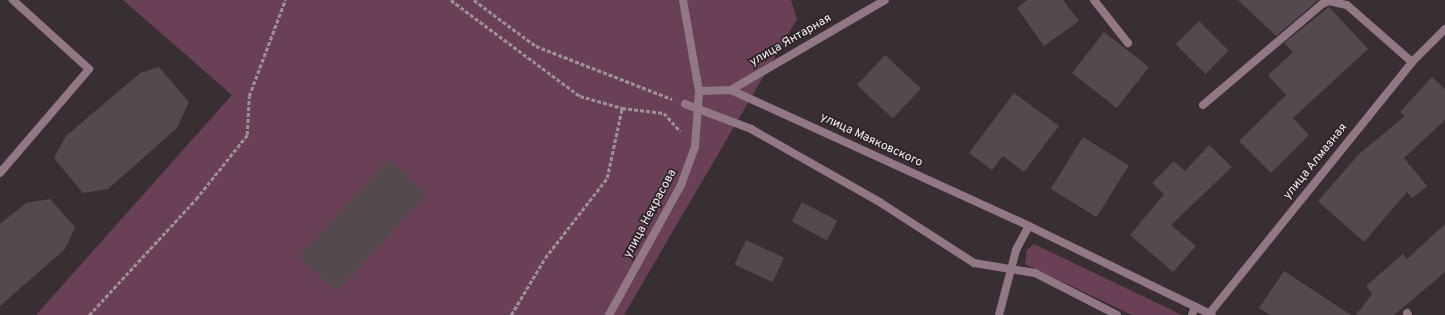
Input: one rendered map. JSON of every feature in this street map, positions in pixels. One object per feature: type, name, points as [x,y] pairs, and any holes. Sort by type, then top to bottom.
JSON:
[{"type":"street","points":[[0,173],[89,69],[13,0]]},
{"type":"street","name":"улица Некрасова","points":[[610,315],[681,185],[695,147],[699,109],[699,91],[683,0]]},
{"type":"street","name":"улица Янтарная","points":[[731,90],[885,0]]},
{"type":"street","points":[[1094,0],[1128,43]]},
{"type":"street","points":[[1203,105],[1322,4],[1329,1],[1347,5],[1412,62]]},
{"type":"street","name":"улица Алмазная","points":[[1210,314],[1412,62],[1445,29]]},
{"type":"street","name":"улица Маяковского","points":[[699,91],[731,90],[1029,226],[1194,311],[1210,314]]},
{"type":"street","points":[[686,104],[751,129],[881,203],[974,263],[1039,275],[1117,315]]},
{"type":"street","points":[[999,315],[1016,250],[1029,226]]},
{"type":"path","points":[[89,315],[196,199],[247,135],[249,96],[285,0]]},
{"type":"path","points":[[451,0],[580,96],[622,108],[664,114],[695,147]]},
{"type":"path","points":[[474,0],[536,46],[686,104]]},
{"type":"path","points":[[511,315],[545,258],[607,178],[622,108]]},
{"type":"shaded area","points":[[123,0],[791,0],[797,19],[624,315],[36,315],[232,95]]},
{"type":"shaded area","points":[[1034,244],[1180,315],[1132,315],[1025,264],[1027,250]]},
{"type":"building","points":[[1027,0],[1063,0],[1079,21],[1044,46],[1017,8]]},
{"type":"building","points":[[1238,0],[1318,0],[1276,36]]},
{"type":"building","points":[[1329,7],[1368,49],[1293,118],[1309,135],[1271,173],[1239,141],[1286,95],[1268,75],[1293,52],[1284,43]]},
{"type":"building","points":[[1199,21],[1229,51],[1205,74],[1176,44]]},
{"type":"building","points":[[1104,32],[1149,67],[1117,108],[1072,73]]},
{"type":"building","points":[[885,55],[921,88],[893,118],[857,85]]},
{"type":"building","points":[[159,67],[189,102],[177,128],[108,189],[83,193],[54,158],[66,136],[140,73]]},
{"type":"building","points":[[1432,77],[1445,89],[1445,120],[1404,158],[1427,186],[1412,198],[1407,192],[1364,242],[1318,201],[1359,154],[1405,116],[1400,112]]},
{"type":"building","points":[[1014,93],[1059,126],[1024,172],[1003,156],[992,170],[969,153]]},
{"type":"building","points":[[1083,137],[1129,166],[1096,217],[1051,189]]},
{"type":"building","points":[[1209,145],[1232,167],[1171,225],[1196,246],[1173,272],[1130,235],[1164,194],[1152,183],[1174,161],[1185,171]]},
{"type":"building","points":[[389,159],[427,194],[336,292],[298,256]]},
{"type":"building","points":[[50,199],[75,227],[65,249],[0,306],[0,224],[26,203]]},
{"type":"building","points":[[802,202],[837,221],[827,240],[792,221]]},
{"type":"building","points":[[1445,224],[1445,272],[1394,315],[1356,315],[1372,294],[1366,286],[1403,254],[1407,259]]},
{"type":"building","points":[[746,240],[784,258],[773,282],[735,264]]},
{"type":"building","points":[[1284,271],[1351,315],[1270,315],[1259,308]]}]
